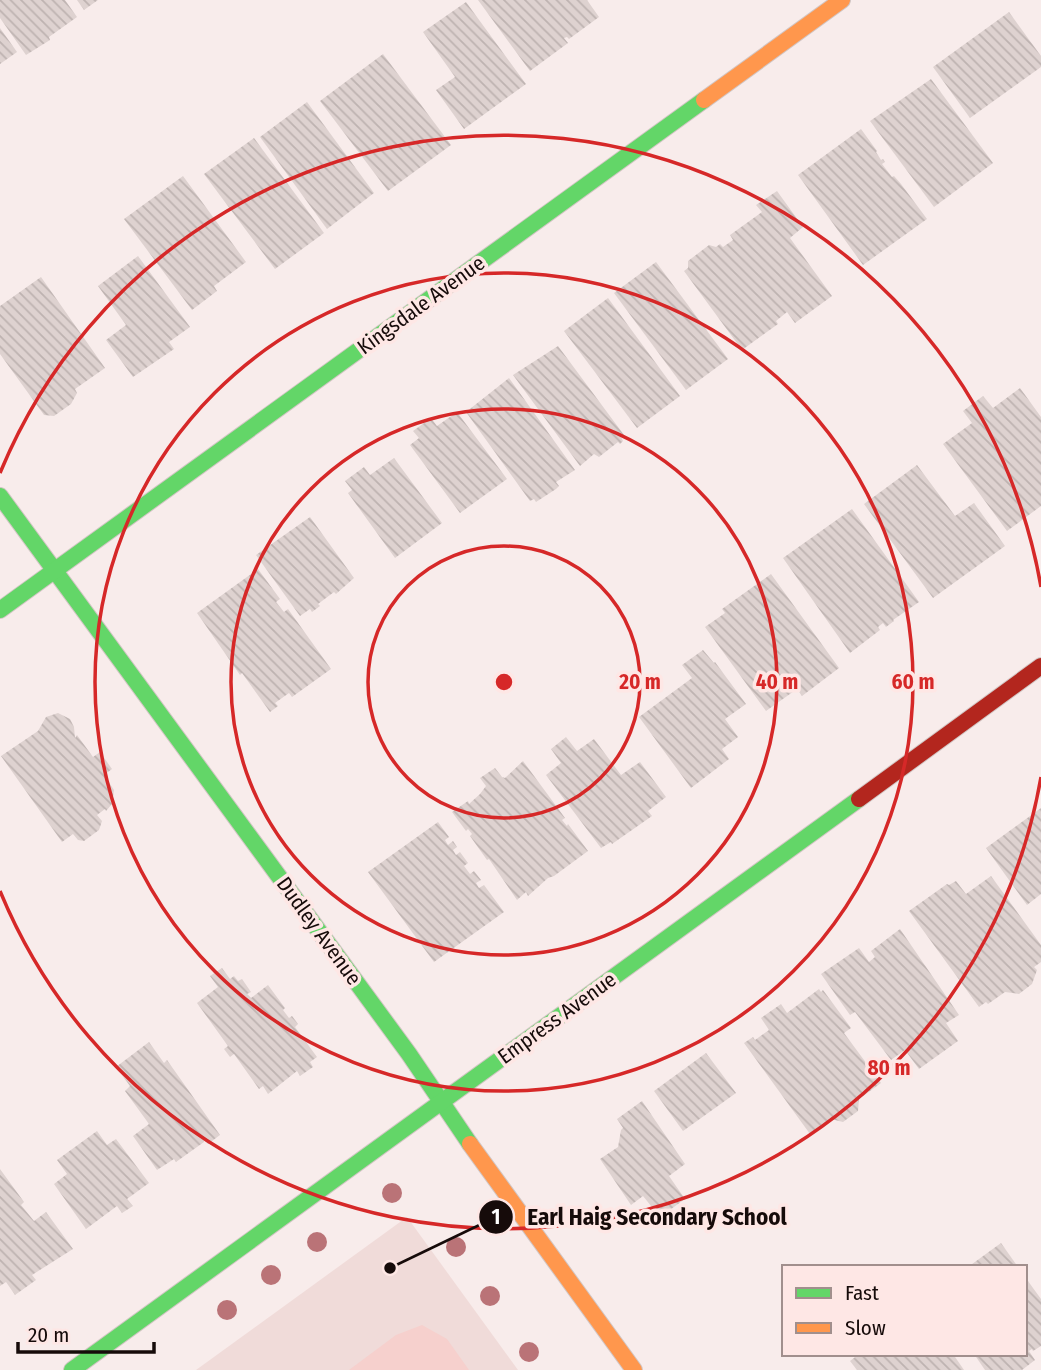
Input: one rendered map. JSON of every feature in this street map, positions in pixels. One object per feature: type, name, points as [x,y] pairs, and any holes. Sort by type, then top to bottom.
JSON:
[{"type":"street","name":"Kingsdale Avenue","points":[[0,610],[842,0]]},
{"type":"street","name":"Dudley Avenue","points":[[0,496],[409,1054],[500,1187],[634,1370]]},
{"type":"street","name":"Empress Avenue","points":[[72,1370],[1041,666]]},
{"type":"shaded area","points":[[407,1217],[518,1370],[196,1370]]},
{"type":"shaded area","points":[[422,1325],[447,1339],[469,1370],[349,1370],[396,1335]]},
{"type":"building","points":[[0,0],[65,0],[77,17],[49,37],[50,40],[26,55],[0,18]]},
{"type":"building","points":[[77,0],[98,0],[84,10]]},
{"type":"building","points":[[478,0],[587,0],[599,17],[569,39],[564,38],[568,43],[530,71]]},
{"type":"building","points":[[466,2],[526,84],[464,129],[436,90],[455,77],[423,32]]},
{"type":"building","points":[[1009,12],[1041,56],[1041,67],[970,118],[933,67]]},
{"type":"building","points":[[0,28],[17,52],[0,64]]},
{"type":"building","points":[[383,54],[451,145],[388,191],[320,101]]},
{"type":"building","points":[[931,79],[993,163],[934,207],[870,121]]},
{"type":"building","points":[[307,102],[374,193],[327,229],[260,137]]},
{"type":"building","points":[[861,129],[885,162],[882,164],[927,219],[863,265],[798,175]]},
{"type":"building","points":[[254,138],[324,233],[275,269],[204,174]]},
{"type":"building","points":[[183,176],[246,262],[214,286],[217,291],[192,310],[124,219]]},
{"type":"building","points":[[777,191],[803,227],[790,238],[832,296],[795,323],[787,312],[776,321],[778,324],[742,350],[684,271],[688,268],[688,261],[709,245],[716,247],[720,244],[723,247],[733,240],[730,235],[762,212],[756,205]]},
{"type":"building","points":[[138,256],[190,327],[169,342],[174,349],[133,377],[106,340],[126,325],[98,286]]},
{"type":"building","points":[[656,262],[728,359],[686,390],[614,293]]},
{"type":"building","points":[[41,277],[105,368],[75,389],[77,393],[71,404],[54,416],[44,415],[0,354],[0,306]]},
{"type":"building","points":[[608,298],[680,396],[637,428],[564,331]]},
{"type":"building","points":[[558,346],[624,435],[620,444],[618,442],[599,457],[594,454],[580,466],[513,375]]},
{"type":"building","points":[[509,378],[575,470],[556,482],[559,486],[556,489],[536,502],[534,499],[530,501],[466,412]]},
{"type":"building","points":[[1020,388],[1041,417],[1041,506],[1007,531],[943,444],[972,423],[963,411],[983,396],[993,408]]},
{"type":"building","points":[[457,412],[507,479],[460,513],[410,445],[419,438],[413,431],[431,418],[437,426]]},
{"type":"building","points":[[394,458],[442,523],[395,558],[348,493],[352,490],[345,481],[364,467],[370,475]]},
{"type":"building","points":[[917,465],[955,516],[974,503],[1005,546],[933,598],[864,504]]},
{"type":"building","points":[[852,509],[919,602],[886,627],[883,623],[878,627],[880,630],[850,653],[783,558]]},
{"type":"building","points":[[310,517],[354,578],[336,594],[334,592],[318,604],[320,606],[312,612],[310,609],[300,616],[256,555]]},
{"type":"building","points":[[258,569],[280,599],[276,602],[284,612],[288,609],[331,669],[292,697],[289,693],[275,703],[278,706],[270,712],[242,673],[240,675],[197,613]]},
{"type":"building","points":[[771,574],[839,668],[802,696],[797,689],[766,711],[705,627],[725,613],[722,609]]},
{"type":"building","points":[[703,650],[746,704],[725,719],[738,737],[722,749],[729,759],[691,788],[639,717],[692,678],[682,665]]},
{"type":"building","points":[[58,713],[70,719],[75,738],[77,735],[93,757],[100,752],[112,769],[104,775],[114,790],[112,804],[97,815],[102,821],[99,830],[84,841],[78,840],[73,834],[62,842],[1,756],[38,731],[46,717]]},
{"type":"building","points":[[566,737],[577,751],[594,739],[621,775],[640,762],[666,797],[648,811],[652,816],[612,844],[611,842],[601,848],[546,775],[561,763],[551,749]]},
{"type":"building","points":[[523,761],[565,818],[562,820],[588,851],[548,878],[528,896],[526,892],[517,900],[470,836],[472,834],[468,829],[466,831],[452,812],[468,801],[469,804],[480,794],[486,786],[480,778],[495,768],[505,778]]},
{"type":"building","points":[[1041,808],[1041,894],[1027,905],[986,848]]},
{"type":"building","points":[[438,822],[449,837],[445,840],[448,845],[453,841],[457,847],[453,850],[456,855],[460,852],[468,863],[464,866],[470,874],[474,871],[481,880],[476,883],[479,888],[484,885],[504,912],[434,962],[368,872]]},
{"type":"building","points":[[991,876],[1041,945],[1041,962],[1034,967],[1037,970],[1032,984],[1019,994],[1005,992],[979,1007],[909,911],[947,884],[956,881],[966,894]]},
{"type":"building","points":[[900,929],[959,1015],[946,1023],[958,1041],[919,1069],[905,1050],[891,1060],[855,1012],[850,1015],[821,974],[859,948],[869,962],[875,957],[871,951]]},
{"type":"building","points":[[222,968],[230,979],[234,976],[238,981],[242,979],[251,992],[247,994],[251,998],[268,985],[289,1018],[292,1016],[298,1024],[295,1027],[317,1057],[310,1062],[313,1067],[300,1076],[297,1071],[268,1094],[263,1086],[259,1089],[234,1054],[230,1057],[224,1049],[228,1046],[197,1003],[218,987],[210,976]]},
{"type":"building","points":[[819,989],[821,992],[823,990],[851,1028],[844,1033],[881,1083],[859,1099],[858,1111],[843,1122],[831,1119],[810,1134],[744,1043],[753,1037],[755,1040],[769,1030],[761,1018],[781,1004],[787,1013]]},
{"type":"building","points":[[149,1042],[164,1063],[167,1060],[220,1135],[208,1144],[204,1139],[204,1142],[176,1162],[174,1159],[157,1170],[133,1136],[149,1124],[125,1091],[130,1086],[116,1067]]},
{"type":"building","points":[[706,1053],[736,1093],[683,1131],[654,1091]]},
{"type":"building","points":[[642,1101],[685,1164],[669,1176],[685,1199],[660,1217],[643,1196],[631,1205],[600,1159],[618,1147],[623,1128],[617,1119]]},
{"type":"building","points":[[97,1131],[107,1145],[116,1139],[149,1183],[127,1199],[133,1206],[122,1213],[117,1206],[86,1229],[54,1184],[67,1174],[57,1160]]},
{"type":"building","points":[[0,1169],[24,1202],[21,1205],[34,1221],[46,1212],[73,1249],[32,1275],[36,1280],[15,1295],[6,1282],[0,1286]]},
{"type":"building","points":[[1001,1243],[1017,1265],[971,1265]]},
{"type":"building","points":[[1027,1280],[1041,1299],[1041,1346],[1029,1351],[1035,1360],[1022,1370],[985,1370],[975,1356],[1027,1356]]},
{"type":"building","points":[[856,1356],[954,1356],[964,1370],[857,1370],[850,1361]]},
{"type":"traffic: fast","points":[[0,610],[704,100]]},
{"type":"traffic: fast","points":[[0,496],[409,1054],[470,1144]]},
{"type":"traffic: fast","points":[[72,1370],[859,799]]},
{"type":"traffic: slow","points":[[704,100],[842,0]]},
{"type":"traffic: slow","points":[[470,1144],[634,1370]]},
{"type":"traffic: jam","points":[[859,799],[1041,666]]},
{"type":"place","name":"Earl Haig Secondary School","points":[[390,1268]]}]
